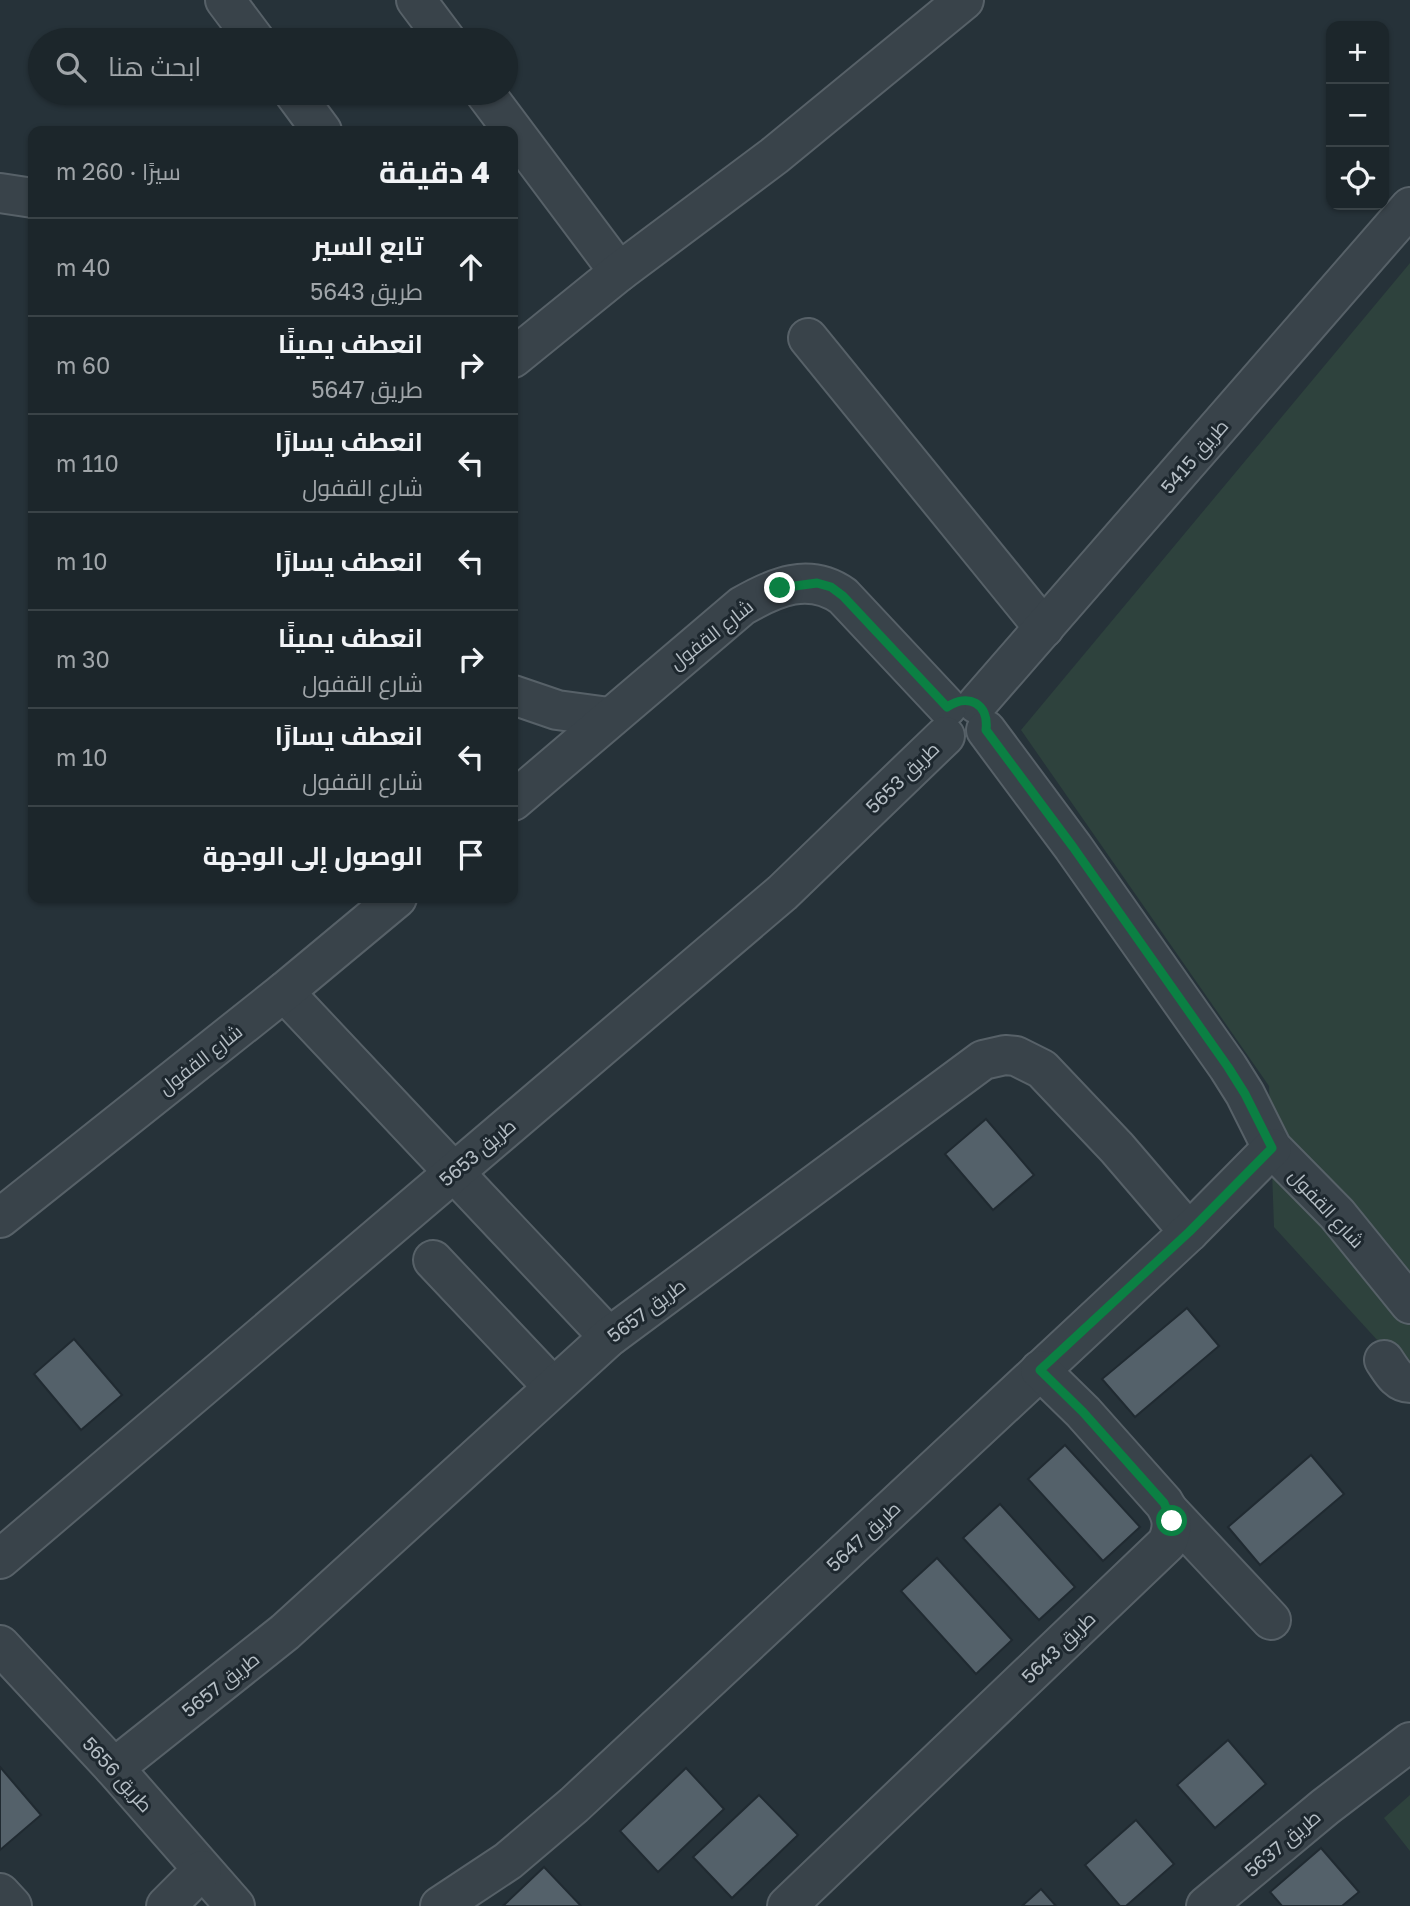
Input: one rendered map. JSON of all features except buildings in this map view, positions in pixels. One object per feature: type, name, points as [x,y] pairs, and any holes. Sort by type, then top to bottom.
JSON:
[{"type":"street","points":[[225,0],[246,28]]},
{"type":"street","points":[[416,0],[437,28]]},
{"type":"street","points":[[518,354],[619,272],[774,156],[964,0]]},
{"type":"street","points":[[303,105],[318,126]]},
{"type":"street","points":[[494,105],[510,126]]},
{"type":"street","points":[[518,137],[619,272]]},
{"type":"street","points":[[0,193],[28,197]]},
{"type":"street","name":"طريق 5415","points":[[964,719],[1410,207]]},
{"type":"street","points":[[808,338],[1044,628]]},
{"type":"street","name":"شارع القفول","points":[[518,797],[742,606],[771,591],[807,583],[831,587],[964,719],[1073,847],[1228,1067],[1272,1148],[1337,1214],[1410,1304]]},
{"type":"street","points":[[518,697],[557,710],[609,717]]},
{"type":"street","name":"طريق 5653","points":[[0,1559],[782,894],[964,719]]},
{"type":"street","name":"شارع القفول","points":[[0,1218],[284,992],[391,903]]},
{"type":"street","points":[[284,992],[609,1337]]},
{"type":"street","name":"طريق 5657","points":[[114,1768],[285,1632],[609,1337],[983,1060],[994,1056],[1016,1056],[1042,1069],[1117,1148],[1189,1232]]},
{"type":"street","name":"طريق 5647","points":[[440,1906],[508,1861],[574,1805],[1189,1232],[1272,1148]]},
{"type":"street","points":[[433,1260],[553,1387]]},
{"type":"street","points":[[1040,1370],[1092,1422],[1271,1620]]},
{"type":"street","name":"طريق 5643","points":[[787,1906],[1167,1543],[1172,1531],[1170,1511]]},
{"type":"street","name":"طريق 5656","points":[[0,1645],[114,1768],[234,1906]]},
{"type":"street","name":"طريق 5637","points":[[1206,1906],[1325,1807],[1410,1742]]},
{"type":"street","points":[[166,1906],[202,1870]]},
{"type":"street","points":[[0,1893],[12,1906]]},
{"type":"green space","points":[[1410,263],[1410,1376],[1274,1227],[1269,1086],[1021,730]]},
{"type":"green space","points":[[1410,1795],[1410,1851],[1384,1818]]},
{"type":"route","points":[[780,588],[807,583],[831,587],[855,607],[947,707],[956,701],[967,700],[981,708],[986,719],[986,730],[1073,847],[1228,1067],[1272,1148],[1189,1232],[1040,1370],[1083,1412],[1164,1503],[1170,1511],[1172,1521]]}]
